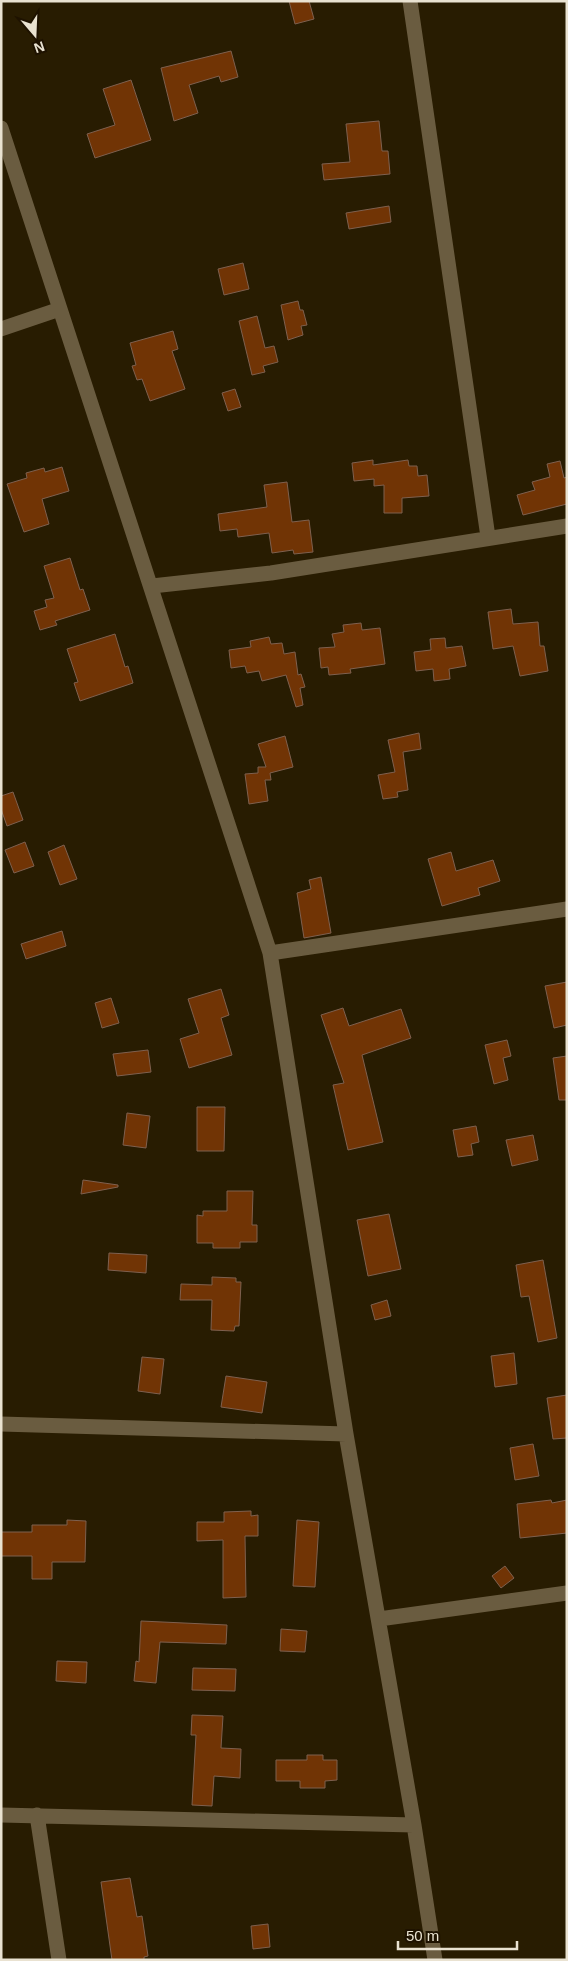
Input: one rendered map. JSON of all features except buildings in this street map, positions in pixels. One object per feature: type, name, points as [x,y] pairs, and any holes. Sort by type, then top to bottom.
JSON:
[{"type":"street","points":[[410,1],[488,537]]},
{"type":"street","points":[[1,128],[270,952],[346,1434],[414,1825],[435,1960]]},
{"type":"street","points":[[1,329],[60,309]]},
{"type":"street","points":[[152,586],[272,573],[488,537],[567,526]]},
{"type":"street","points":[[270,952],[567,909]]},
{"type":"street","points":[[1,1424],[346,1434]]},
{"type":"street","points":[[379,1619],[567,1593]]},
{"type":"street","points":[[1,1815],[414,1825]]},
{"type":"street","points":[[37,1815],[59,1960]]}]
